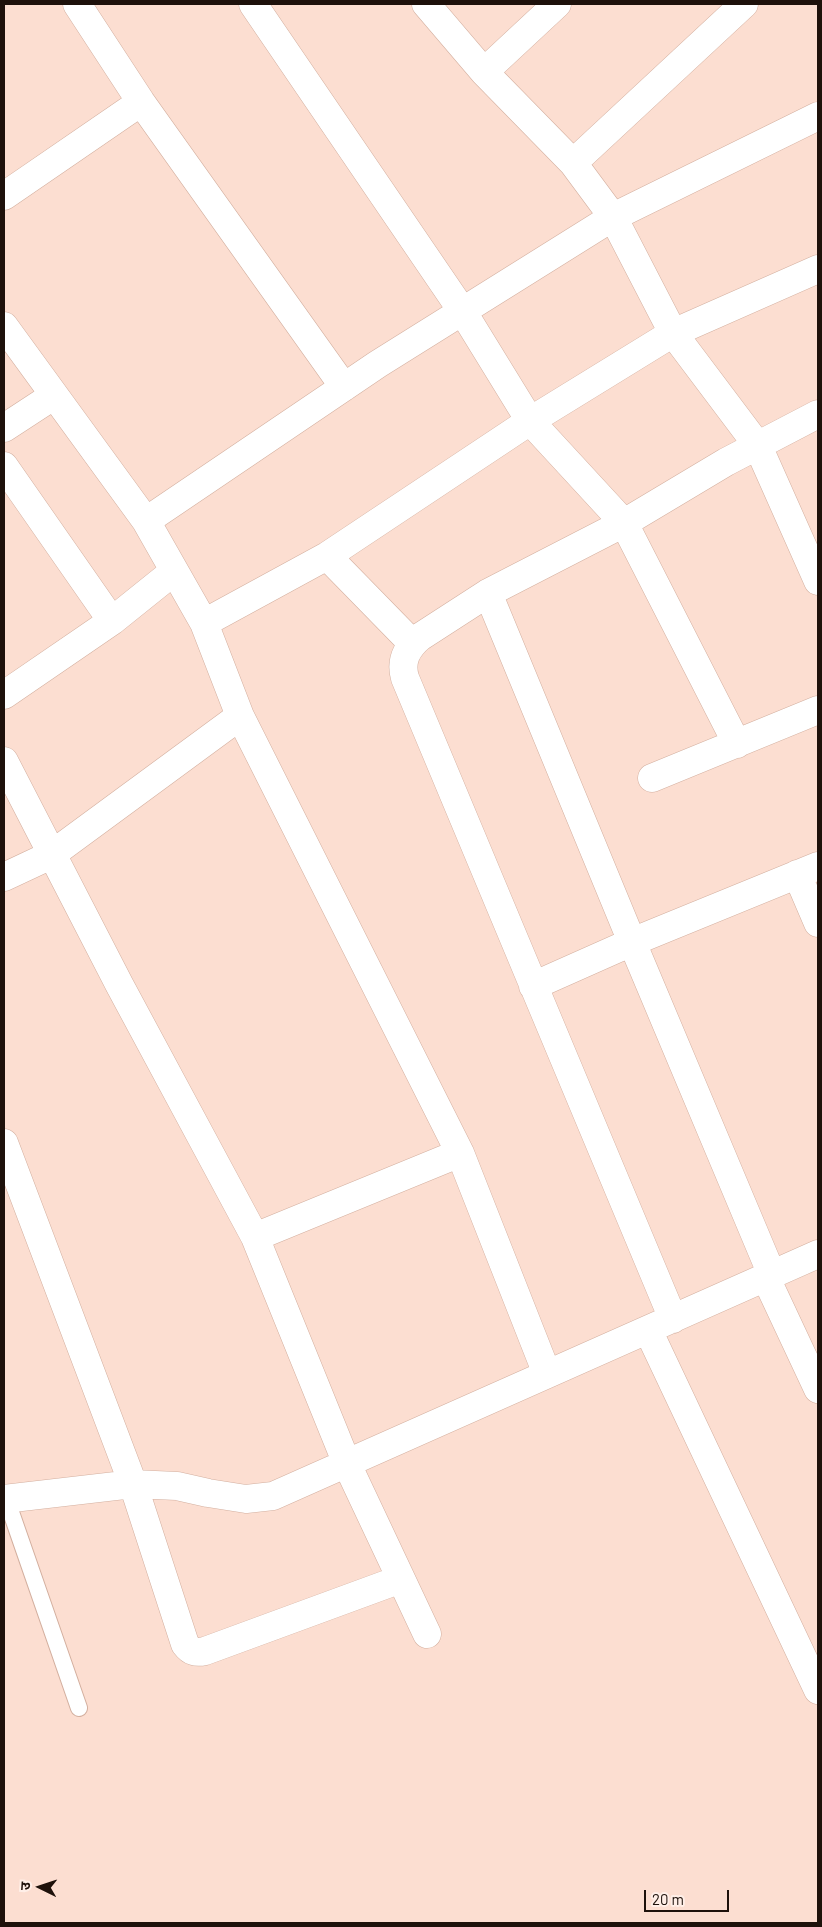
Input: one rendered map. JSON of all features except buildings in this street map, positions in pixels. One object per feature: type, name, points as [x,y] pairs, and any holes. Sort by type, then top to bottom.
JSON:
[{"type":"street","points":[[77,4],[141,102],[344,387]]},
{"type":"street","points":[[253,4],[463,312],[530,421],[624,523],[737,744]]},
{"type":"street","points":[[426,4],[484,72],[572,163],[613,217],[673,333],[758,446],[817,571]]},
{"type":"street","points":[[484,72],[557,4]]},
{"type":"street","points":[[572,163],[744,4]]},
{"type":"street","points":[[4,196],[141,102]]},
{"type":"street","points":[[146,521],[378,364],[613,217],[818,116]]},
{"type":"street","points":[[204,623],[327,556],[530,421],[673,333],[818,269]]},
{"type":"street","points":[[4,326],[53,396],[146,521],[173,572],[204,623],[240,716],[460,1153],[547,1374]]},
{"type":"street","points":[[4,428],[53,396]]},
{"type":"street","points":[[673,1319],[405,678],[403,663],[412,644],[420,636],[488,594],[624,523],[726,462],[818,414]]},
{"type":"street","points":[[4,466],[112,621]]},
{"type":"street","points":[[327,556],[412,644]]},
{"type":"street","points":[[4,696],[112,621],[173,572]]},
{"type":"street","points":[[488,594],[769,1276],[818,1389]]},
{"type":"street","points":[[652,778],[818,710]]},
{"type":"street","points":[[4,877],[52,855],[240,716]]},
{"type":"street","points":[[4,760],[52,855],[255,1237],[347,1464],[427,1634]]},
{"type":"street","points":[[533,986],[632,942],[808,870],[818,924]]},
{"type":"street","points":[[4,1143],[133,1484],[185,1644],[189,1650],[196,1652],[401,1579]]},
{"type":"street","points":[[255,1237],[460,1153]]},
{"type":"street","points":[[5,1499],[133,1484],[177,1486],[208,1494],[246,1499],[273,1496],[818,1254]]},
{"type":"street","points":[[648,1330],[808,1639],[818,1690]]},
{"type":"lane","points":[[5,1499],[79,1708]]}]
